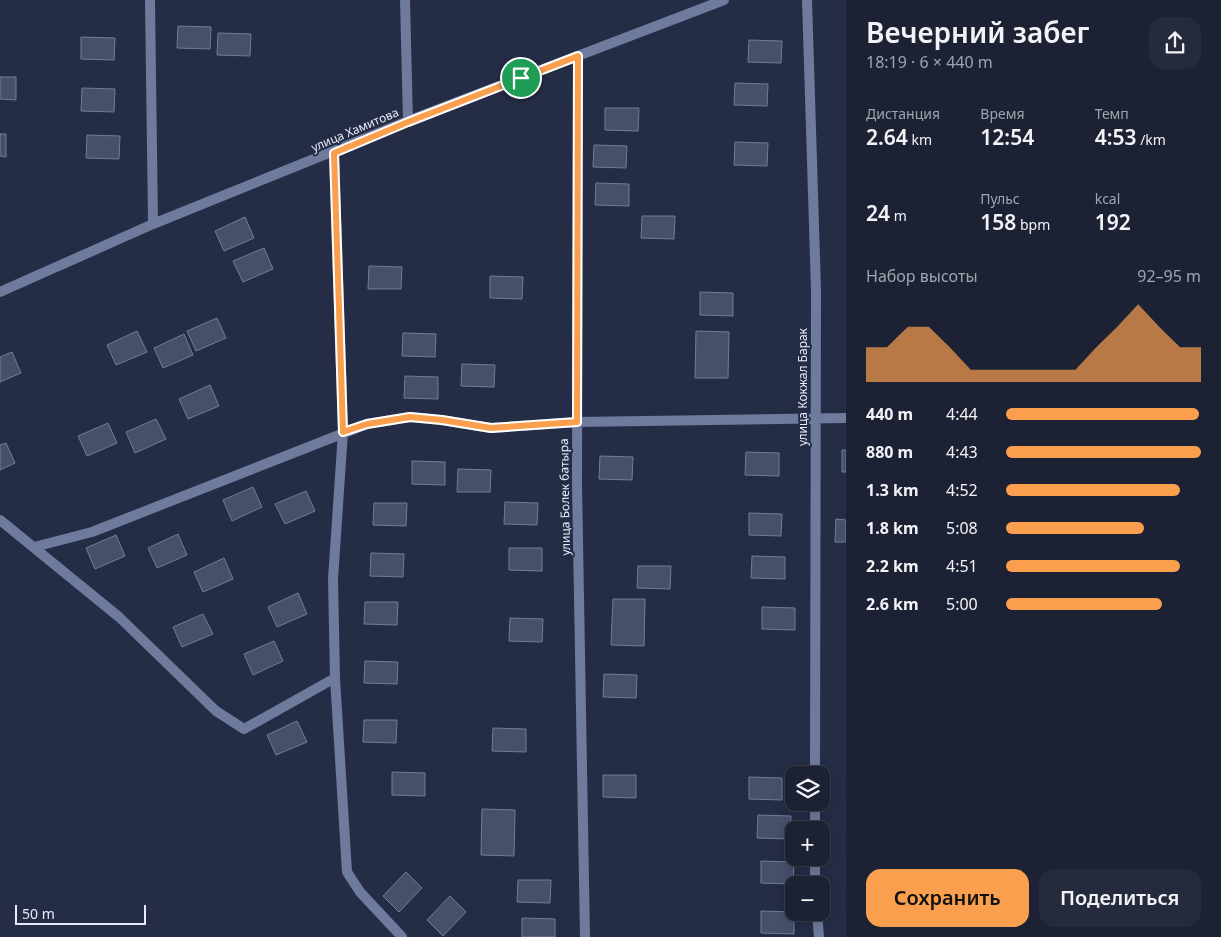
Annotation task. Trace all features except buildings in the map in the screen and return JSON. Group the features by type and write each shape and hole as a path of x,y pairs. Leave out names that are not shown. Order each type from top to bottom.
{"street":[{"path":"150,0 153,224"},
{"path":"405,0 408,122"},
{"name":"улица Хамитова","path":"0,292 153,224 408,122 724,0"},
{"name":"улица Кокжал Барак","path":"807,0 816,290 815,766"},
{"name":"улица Болек батыра","path":"578,56 577,422 585,937"},
{"path":"334,153 343,432 333,579 335,678 348,872 360,892 402,937"},
{"path":"34,547 92,532 343,432 367,424 410,417 491,428 577,422 846,418"},
{"path":"0,520 119,617 216,711 244,729 335,678"},
{"path":"818,921 819,937"}],"route":[{"path":"578,56 577,422 491,428 410,417 367,424 343,432 334,153 521,78 578,56"}]}
